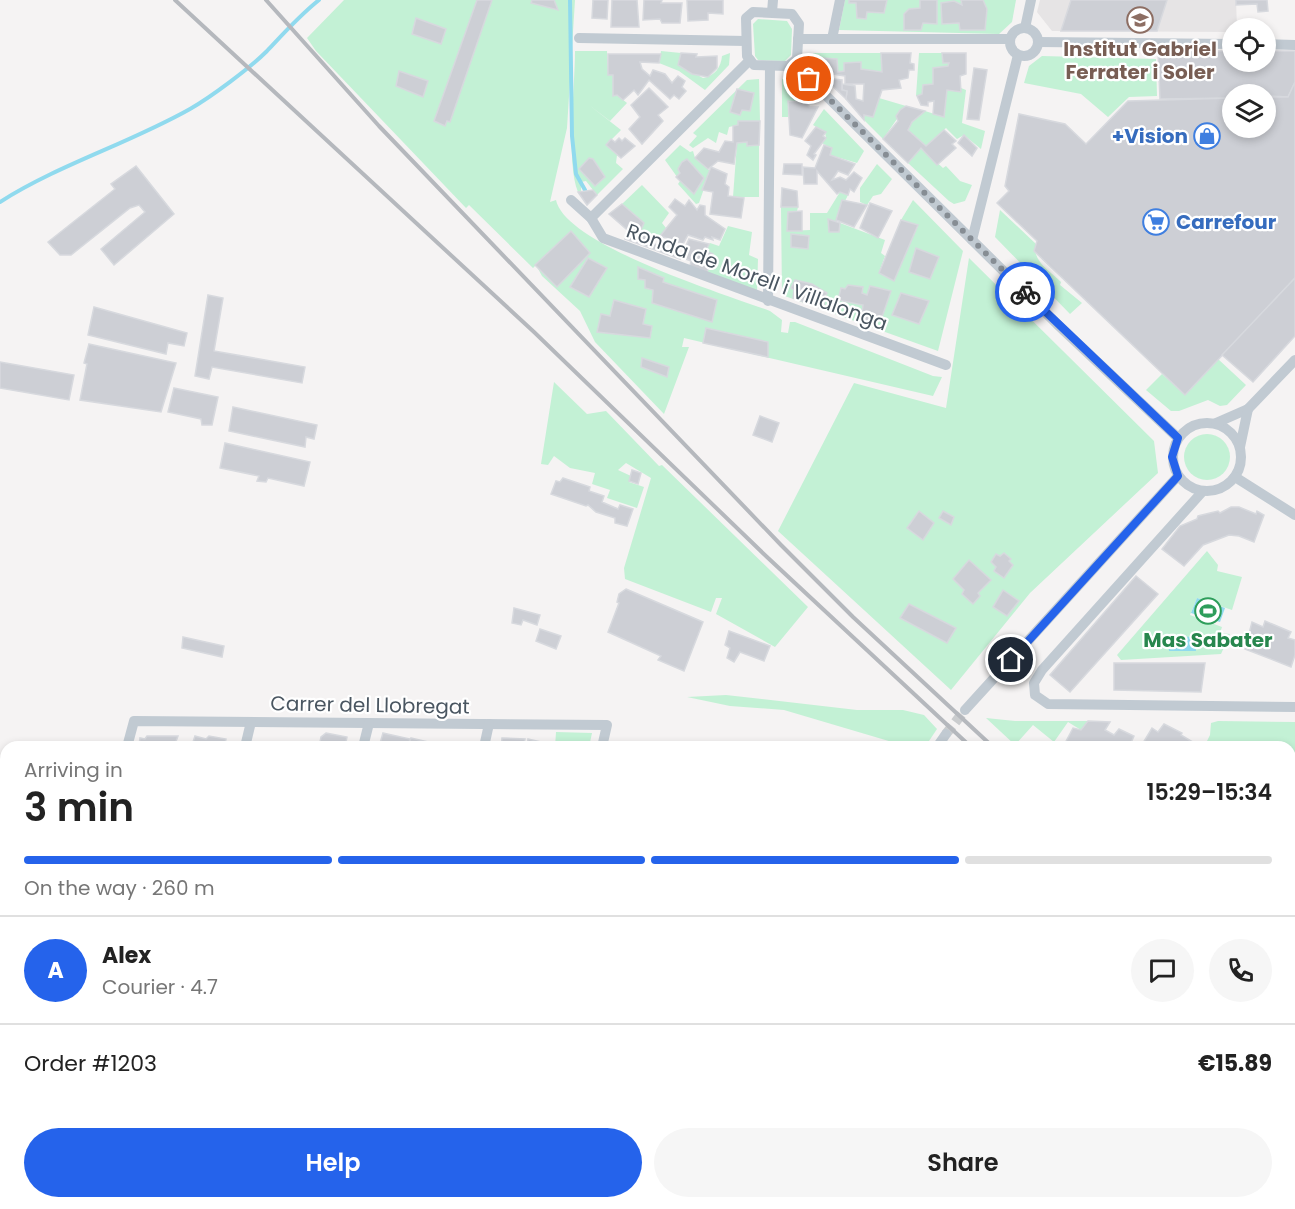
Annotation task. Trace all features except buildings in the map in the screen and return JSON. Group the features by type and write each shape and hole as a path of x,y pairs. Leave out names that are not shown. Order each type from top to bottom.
{"street":[{"path":"772,0 772,12"},
{"path":"832,39 840,0"},
{"path":"1025,28 1030,0"},
{"path":"753,12 792,14 798,24 798,39 797,59 788,66 754,65 750,60 746,41 746,18 753,12"},
{"path":"1025,28 1033,31 1039,42 1032,55 1018,56 1011,49 1010,39 1014,32 1025,28"},
{"path":"579,38 746,41"},
{"path":"798,39 1010,39"},
{"path":"1039,42 1222,44"},
{"path":"1276,44 1295,45"},
{"path":"972,240 1018,56"},
{"path":"591,218 750,60"},
{"path":"793,63 972,240 1178,438"},
{"path":"768,301 770,66"},
{"name":"Ronda de Morell i Villalonga","path":"571,200 591,218 603,238 946,365"},
{"path":"1248,409 1240,447 1241,459 1235,477 1226,485 1215,490 1203,491 1187,485 1178,476 1172,457 1178,438 1190,426 1202,422 1216,423 1248,409 1295,360"},
{"path":"1216,423 1234,436 1240,447"},
{"path":"965,710 1178,476"},
{"path":"1235,477 1295,515"},
{"path":"1203,491 1042,670 1034,683 1035,695 1048,704 1295,706"},
{"name":"Carrer del Llobregat","path":"129,741 134,721 607,725 603,741"},
{"path":"246,741 250,722"},
{"path":"364,741 369,723"},
{"path":"485,741 489,724"},
{"path":"941,741 946,734"}],"shaded area":[{"name":"Institut Gabriel Ferrater i Soler","path":"1040,0 1236,0 1237,18 1222,18 1222,32 1052,31 1037,12"}],"green space":[{"path":"344,0 532,0 532,3 557,10 554,0 575,0 567,128 550,202 556,200 566,217 587,234 616,251 686,281 770,311 782,320 781,332 788,333 790,322 795,322 933,376 942,377 933,396 684,338 682,347 689,347 664,414 595,342 580,311 542,276 536,265 533,268 469,205 466,208 316,51 307,38"},
{"path":"845,0 1016,0 1012,22 999,34 839,30"},
{"path":"758,19 787,21 792,29 791,55 785,61 758,60 755,56 753,24"},
{"path":"575,51 607,51 608,74 613,75 613,95 617,95 627,103 610,121 589,105 621,130 606,145 617,155 616,163 623,169 597,195 586,181 581,182 581,191 578,192 574,179 572,124"},
{"path":"661,51 681,53 678,65 703,78 714,73 719,67 722,56 730,53 729,65 705,90 679,71 659,63"},
{"path":"813,53 881,53 882,72 861,69 861,62 844,63 844,71 838,72 837,59 820,58 818,74 811,67"},
{"path":"919,53 942,53 943,63 949,63 948,66 934,68 933,84 923,85 922,94 916,96"},
{"path":"1042,56 1156,59 1157,96 1129,97 1108,117 1081,94 1024,83 1029,66"},
{"path":"792,77 808,93 799,101 788,102 788,117 782,117 782,79"},
{"path":"759,79 760,121 738,121 738,125 729,127 727,135 719,132 716,143 708,138 693,148 689,145 697,136 693,133 747,80"},
{"path":"961,88 966,90 962,123 985,131 981,149 964,135 957,139 946,128 926,146 908,130 912,122 925,111 944,117 946,91 961,91"},
{"path":"879,98 906,106 883,139 864,120 864,115 873,117"},
{"path":"824,109 864,151 857,163 830,155 831,148 822,143 826,138 825,132 813,125"},
{"path":"747,142 748,146 759,145 759,197 733,197 737,143"},
{"path":"680,145 690,152 693,151 695,158 710,171 699,203 696,204 678,184 680,181 665,160"},
{"path":"921,148 943,168 946,166 960,181 972,185 965,201 954,204 949,201 908,163"},
{"path":"877,164 892,179 881,194 873,196 867,205 860,202 860,188"},
{"path":"642,185 669,213 662,223 666,228 660,236 642,231 641,227 644,223 622,204"},
{"path":"840,192 848,195 845,201 842,201 836,222 829,219 829,232 839,232 840,223 885,240 881,253 885,256 879,272 894,280 918,226 901,220 913,200 963,251 938,351 782,295 781,207 798,207 797,211 788,212 787,231 810,230 810,213 827,213"},
{"path":"1000,210 1036,244 1036,255 1061,282 1060,285 1082,303 1070,314 995,237"},
{"path":"728,226 752,232 749,255 758,259 757,291 707,272 706,251 710,243 719,246"},
{"path":"969,258 1154,441 1158,473 1030,593 951,690 778,531 854,383 946,408"},
{"path":"1218,359 1246,385 1227,405 1220,406 1208,400 1179,411 1171,411 1146,390 1162,374 1185,395"},
{"path":"554,382 587,414 606,411 659,466 662,465 808,607 775,647 716,614 722,598 716,598 711,612 625,579 624,568 651,478 626,463 618,470 631,476 629,482 644,487 637,508 607,498 610,490 592,484 595,473 570,468 554,456 548,465 541,464"},
{"path":"1207,434 1223,441 1230,457 1223,473 1207,480 1191,473 1184,457 1191,441"},
{"path":"1207,551 1218,565 1217,571 1242,577 1232,610 1197,598 1190,615 1222,627 1220,633 1230,634 1221,654 1121,660 1117,655"},
{"path":"726,695 857,710 903,710 924,715 937,729 929,741 889,741 784,710 730,706 687,697"},
{"path":"986,718 1015,721 1088,721 1081,730 1068,722 1055,741 1033,725 1019,741 1011,741"},
{"path":"1218,721 1295,722 1295,741 1207,741 1211,723"},
{"path":"556,732 592,733 590,741 555,741"}],"water":[{"name":"Mas Sabater","path":"1197,598 1225,608 1220,622 1191,613"},
{"path":"1169,636 1195,637 1196,651 1169,651"}],"waterway":[{"path":"0,202 46,176 143,133 199,104 260,58 298,18 319,0"},
{"path":"570,0 572,136 576,174 585,190"}],"tunnel":[{"path":"946,734 965,710"}],"railway":[{"path":"175,0 534,332 767,557 965,741"},
{"path":"266,0 379,126 781,545 853,617 987,741"}],"way so far":[{"path":"809,79 1025,292"}],"place":[{"name":"Institut Gabriel Ferrater i Soler","path":"1140,20"},
{"name":"+Vision","path":"1207,136"},
{"name":"Carrefour","path":"1156,222"},
{"name":"Mas Sabater","path":"1208,611"}],"route":[{"path":"1011,660 1178,476 1172,457 1174,444 1178,438 1025,292"}]}
